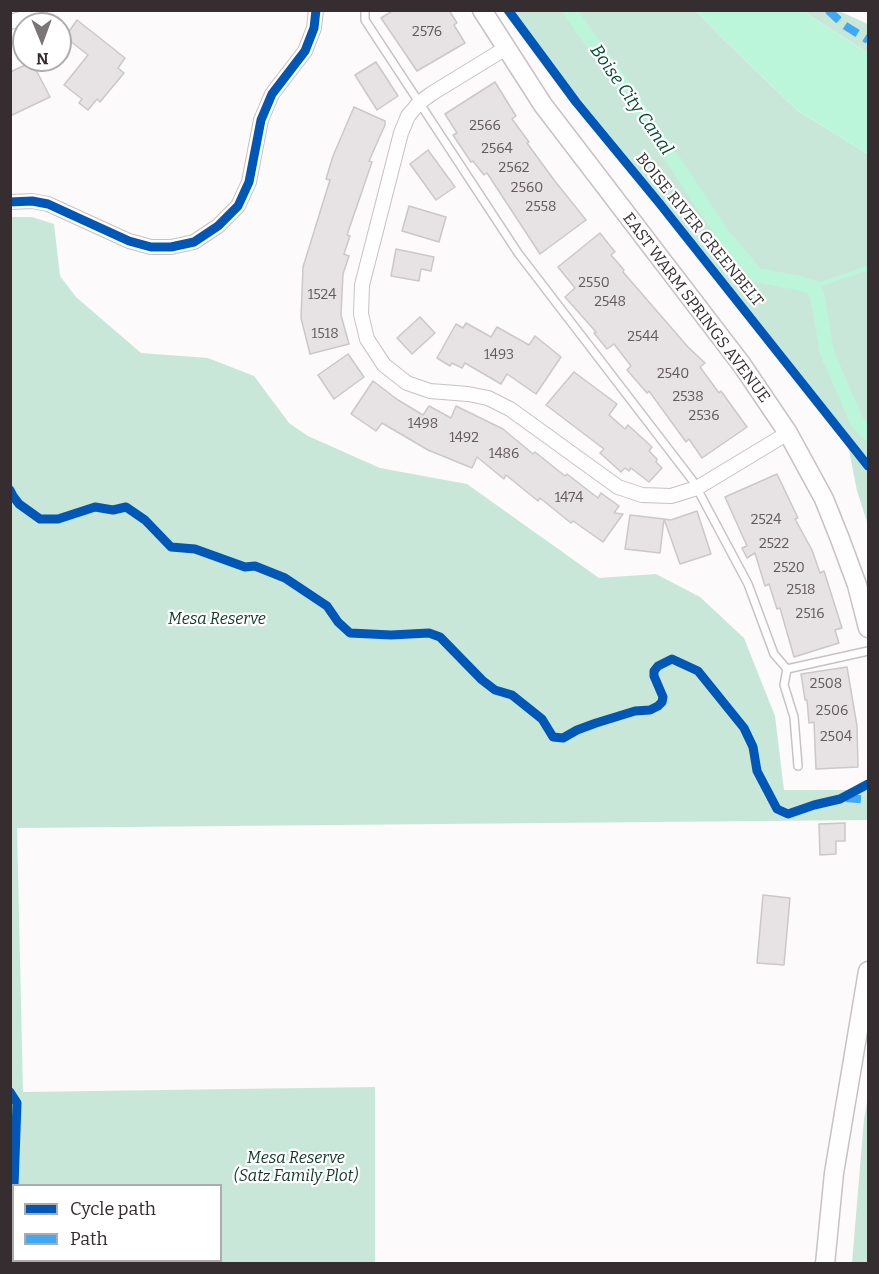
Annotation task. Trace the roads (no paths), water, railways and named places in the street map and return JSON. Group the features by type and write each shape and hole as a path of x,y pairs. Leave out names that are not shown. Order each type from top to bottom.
{"street":[{"path":"10,22 35,15 40,10"},
{"path":"10,202 32,201 48,204 129,241 151,247 171,247 194,242 218,226 238,206 249,182 261,120 272,94 305,51 314,27 316,10"},
{"name":"EAST WARM SPRINGS AVENUE","path":"482,10 555,122 742,365 788,434 824,499 857,585 868,628"},
{"path":"506,48 419,103 408,116 401,133 362,285 361,314 367,339 384,365 407,382 430,391 488,398 510,409 618,487 642,495 670,496 697,488 788,434"},
{"path":"825,1263 834,1173 868,971"}],"lane":[{"path":"365,10 365,20 518,254 697,488 748,584 774,654 787,669"},
{"path":"787,669 868,651"},
{"path":"787,669 784,685 794,717 798,766"}],"waterway":[{"name":"Boise City Canal","path":"569,10 630,95 723,235 757,275 812,287 817,295 827,353 857,422 868,434"},
{"path":"812,287 868,268"}],"park label":[{"name":"Mesa Reserve","path":"217,620"},
{"name":"Mesa Reserve (Satz Family Plot)","path":"296,1168"}]}
